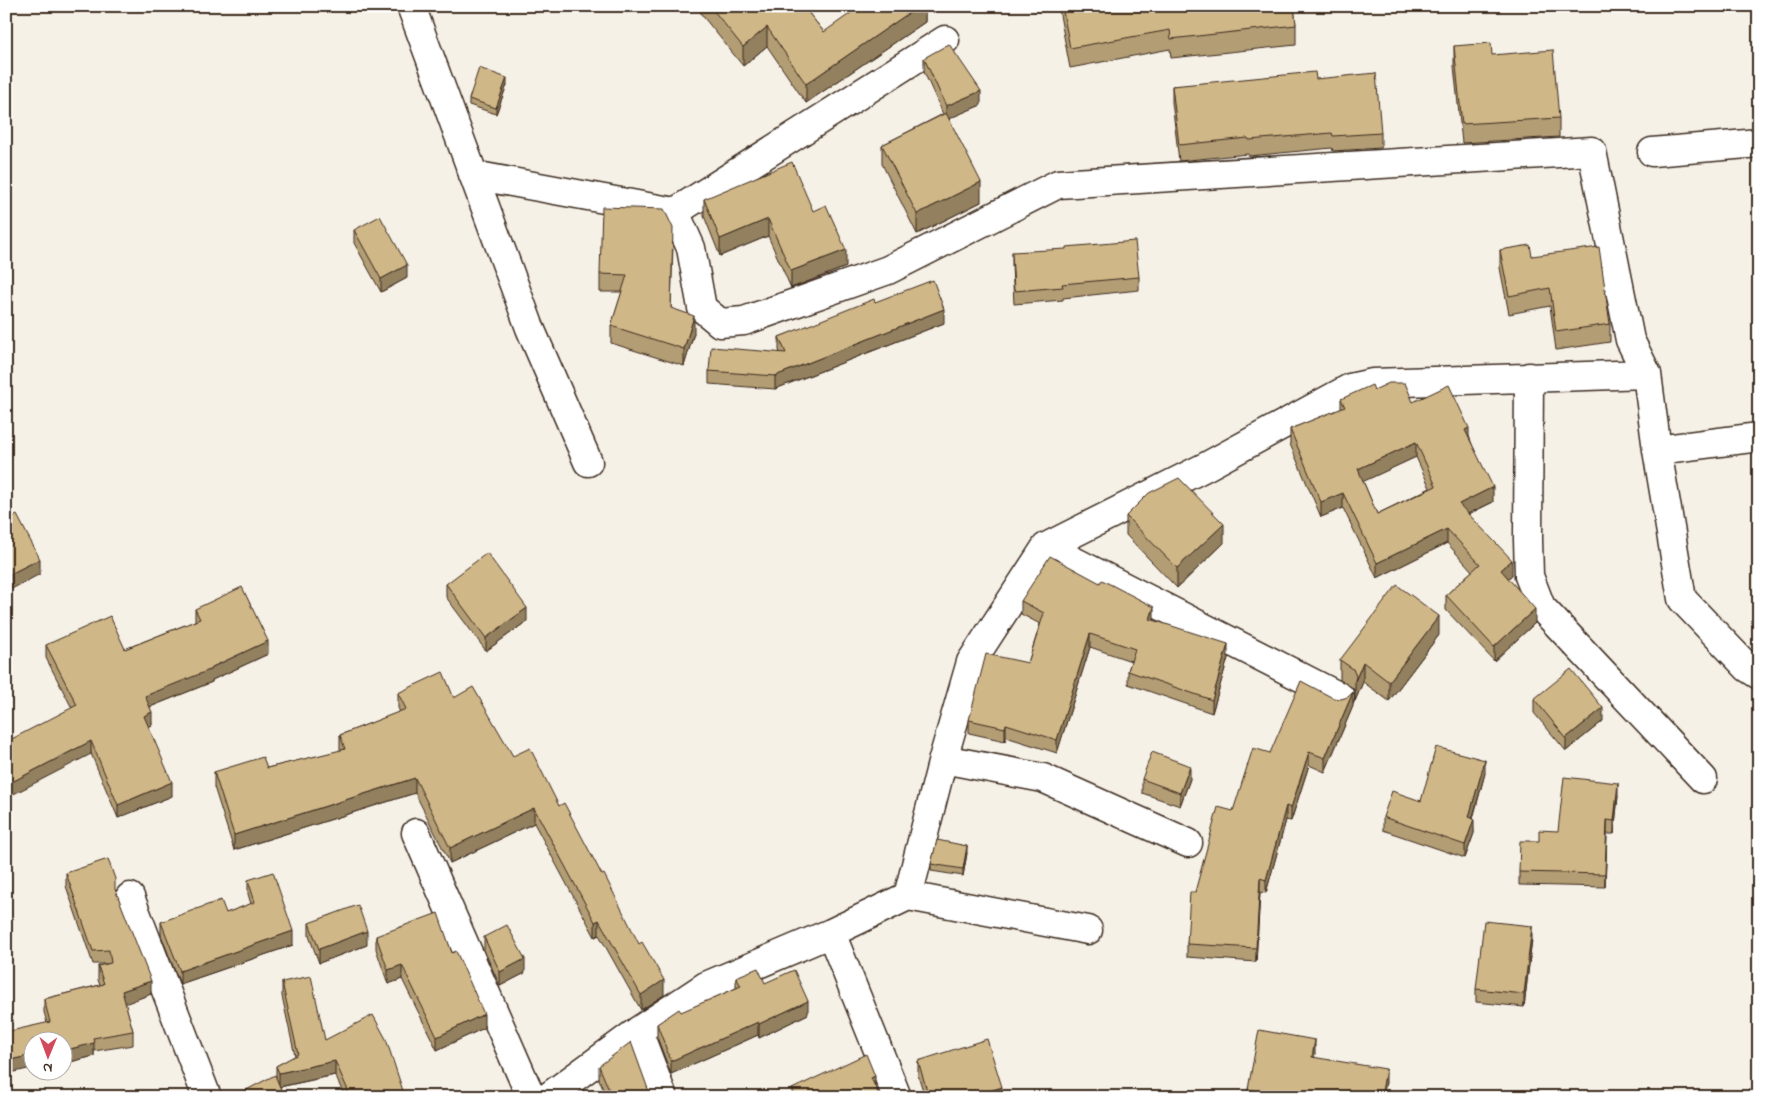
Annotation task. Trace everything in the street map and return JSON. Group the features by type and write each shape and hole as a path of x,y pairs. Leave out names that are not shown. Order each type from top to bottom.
{"street":[{"path":"411,6 530,328 588,462"},
{"path":"474,175 675,212 945,40"},
{"path":"1652,152 1759,143"},
{"path":"675,212 691,248 702,308 720,324 744,321 888,270 1058,184 1592,151 1630,340 1648,374 1656,450 1682,600 1748,668 1759,675"},
{"path":"908,896 943,759 971,662 1046,547 1207,466 1350,388 1373,384 1648,374"},
{"path":"1529,377 1529,576 1541,606 1703,779"},
{"path":"1656,450 1759,437"},
{"path":"1046,547 1340,697"},
{"path":"943,759 1043,778 1188,843"},
{"path":"416,833 531,1097"},
{"path":"548,1097 638,1031 706,986 831,933 908,896 1088,930"},
{"path":"130,897 207,1097"},
{"path":"831,933 897,1097"},
{"path":"638,1031 663,1097"}],"building":[{"path":"710,6 803,6 824,32 861,6 919,6 806,84 767,27 743,47"},
{"path":"1062,6 1294,6 1296,25 1171,39 1170,30 1070,48"},
{"path":"1491,43 1492,55 1553,50 1559,118 1462,124 1454,46"},
{"path":"949,44 981,91 946,106 924,58"},
{"path":"479,68 507,78 496,108 469,99"},
{"path":"1315,72 1316,79 1376,73 1381,133 1333,136 1332,133 1249,140 1248,138 1179,145 1172,86"},
{"path":"946,113 981,182 917,214 882,145"},
{"path":"792,162 813,211 826,205 846,250 791,271 768,219 720,239 704,199"},
{"path":"602,207 664,209 673,228 671,308 694,316 684,349 611,326 627,275 600,274"},
{"path":"380,216 407,265 381,279 354,230"},
{"path":"1135,241 1139,277 1062,284 1063,287 1014,291 1012,252 1066,249 1066,247"},
{"path":"1530,245 1532,256 1599,247 1610,324 1556,332 1550,288 1509,296 1500,250"},
{"path":"933,280 944,309 775,376 709,371 711,347 786,353 779,337 874,299 875,302"},
{"path":"1389,383 1405,383 1413,402 1449,385 1469,428 1465,430 1493,487 1459,504 1512,560 1501,570 1535,609 1494,647 1446,595 1480,564 1447,529 1377,563 1343,493 1321,502 1290,429 1345,407 1341,399 1372,385 1374,390","holes":["1416,442 1436,486 1377,514 1358,469"]},
{"path":"1179,478 1224,524 1177,568 1126,516 1149,493"},
{"path":"17,515 40,559 6,576 6,520"},
{"path":"487,553 527,608 486,638 446,584"},
{"path":"1050,556 1100,583 1102,580 1154,607 1150,619 1228,644 1212,700 1128,671 1135,649 1090,634 1057,740 1006,724 1005,728 969,720 986,654 1028,663 1044,613 1021,601"},
{"path":"1397,585 1439,616 1389,682 1363,662 1355,681 1356,676 1353,669 1340,660"},
{"path":"242,587 268,641 212,667 212,669 145,696 152,712 144,716 172,782 118,805 91,741 6,785 6,742 77,705 46,645 110,616 125,649 200,619 195,609"},
{"path":"1571,669 1603,708 1566,738 1534,699"},
{"path":"443,672 454,698 473,687 513,756 530,748 559,806 564,803 602,875 604,874 639,944 642,942 664,980 641,995 599,920 595,922 534,808 450,848 415,778 234,835 214,772 263,757 267,768 345,749 340,735 406,709 398,693"},
{"path":"1301,681 1333,698 1341,699 1348,697 1353,692 1325,758 1309,752 1291,808 1286,806 1266,880 1260,878 1256,948 1187,944 1190,892 1195,892 1218,807 1233,811 1253,748 1270,753"},
{"path":"1436,747 1485,760 1469,817 1474,819 1465,845 1383,817 1392,791 1421,801"},
{"path":"1152,752 1190,766 1180,793 1142,779"},
{"path":"1564,777 1618,783 1614,821 1607,820 1605,874 1519,872 1520,841 1539,841 1539,830 1558,831"},
{"path":"937,840 967,846 963,869 931,864"},
{"path":"108,859 115,879 115,889 151,981 122,991 133,1031 93,1038 94,1043 72,1048 72,1030 22,1030 22,1057 6,1061 6,1032 50,1022 44,999 104,984 98,966 111,963 109,950 93,951 66,873"},
{"path":"273,872 293,931 180,971 161,922 221,900 226,913 255,902 248,880"},
{"path":"358,905 367,931 319,949 309,923"},
{"path":"438,913 452,953 456,951 484,1014 437,1037 402,965 388,970 376,936"},
{"path":"1484,921 1532,926 1524,994 1476,989"},
{"path":"507,925 525,959 500,972 484,937"},
{"path":"758,968 765,983 794,970 808,1001 671,1061 657,1024 679,1009 681,1012 741,986 736,977"},
{"path":"311,976 325,1040 373,1015 386,1039 405,1097 350,1097 335,1061 279,1073 276,1066 298,1054 282,982"},
{"path":"1259,1030 1315,1040 1312,1057 1386,1069 1381,1097 1292,1097 1248,1089"},
{"path":"987,1039 1002,1087 970,1097 929,1097 918,1061"},
{"path":"631,1042 648,1089 655,1097 612,1097 599,1066"},
{"path":"866,1054 875,1076 871,1078 880,1097 796,1097 792,1089"},
{"path":"275,1075 284,1097 233,1097"}]}
